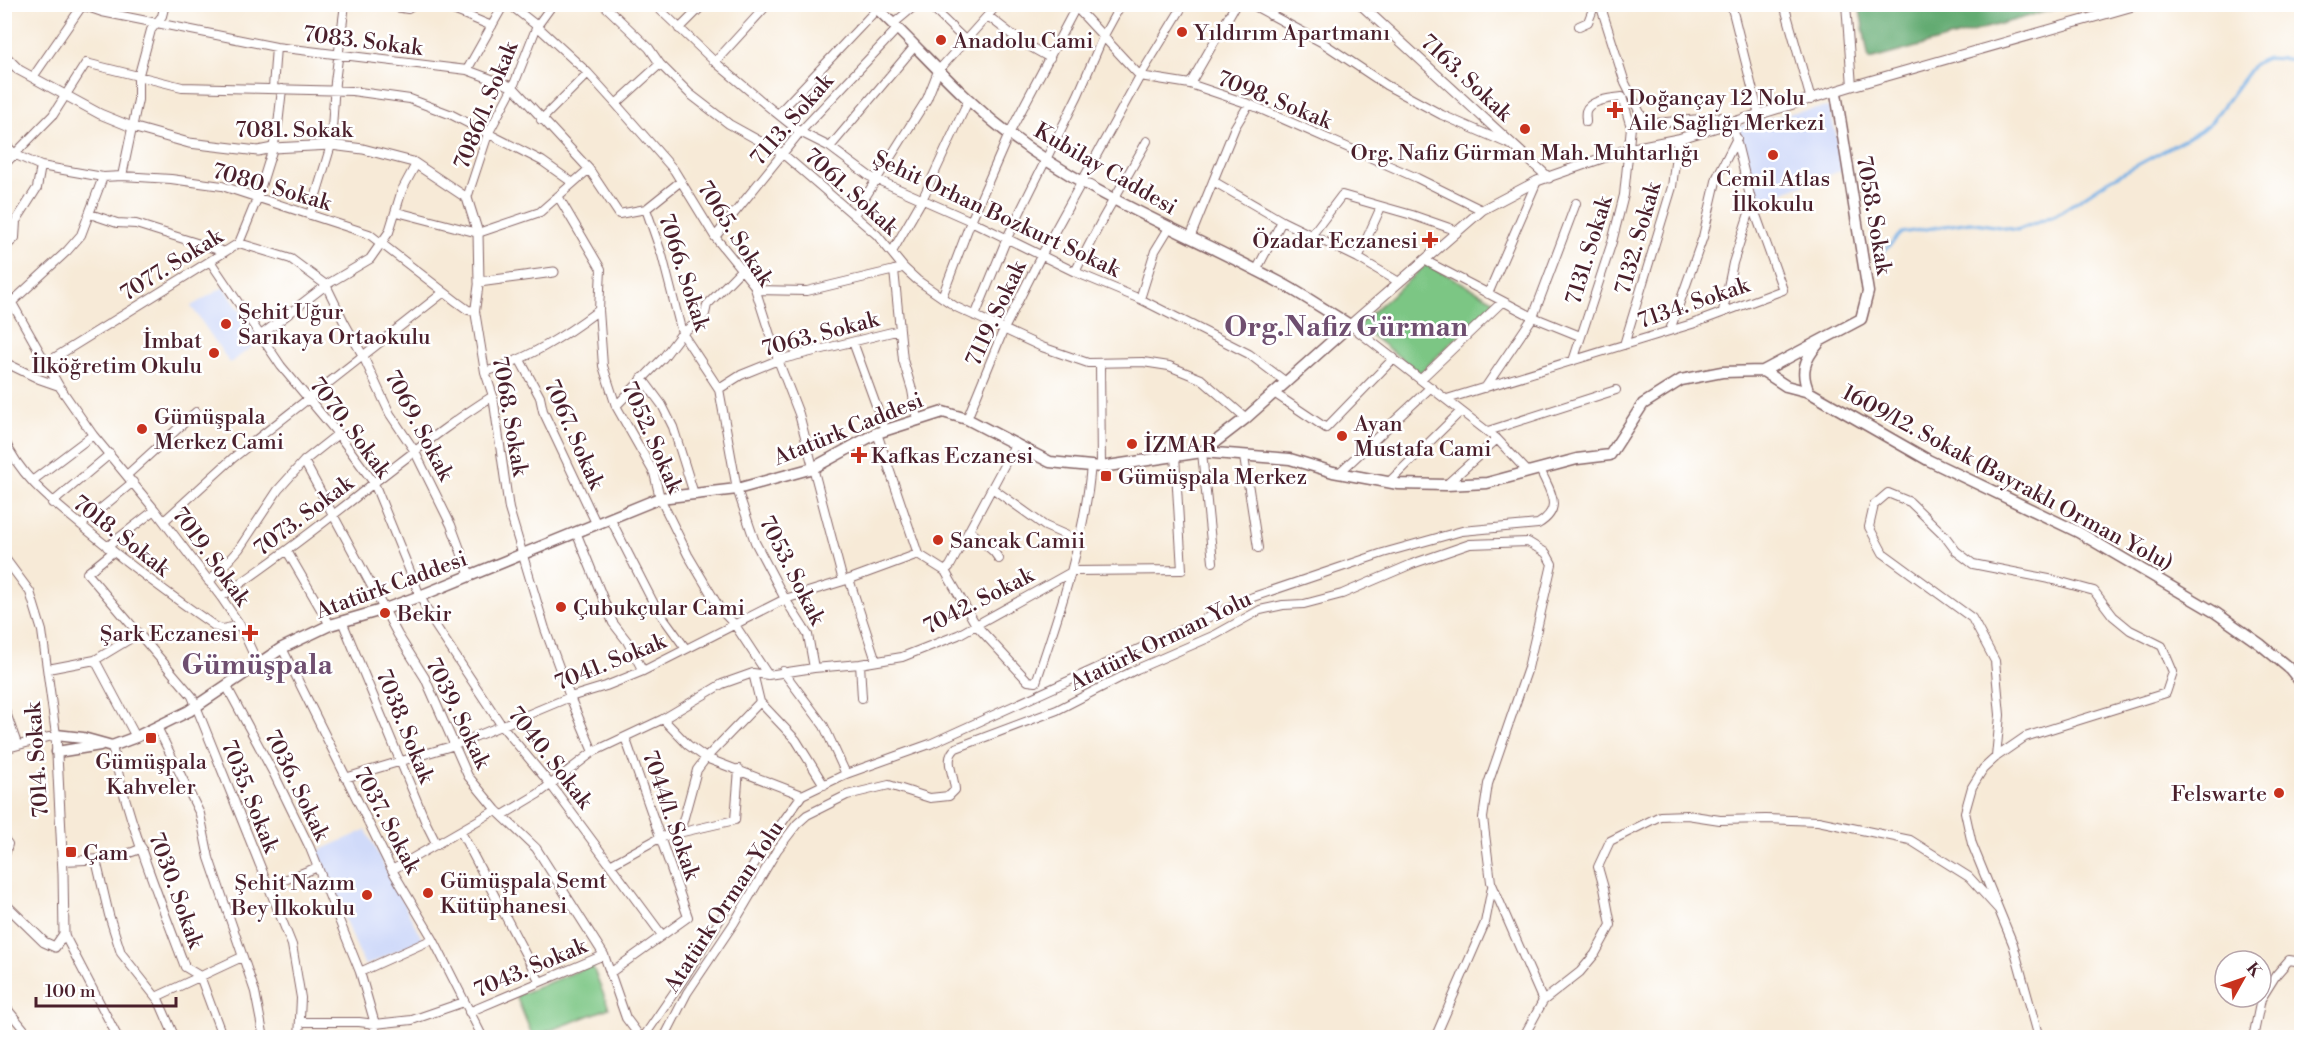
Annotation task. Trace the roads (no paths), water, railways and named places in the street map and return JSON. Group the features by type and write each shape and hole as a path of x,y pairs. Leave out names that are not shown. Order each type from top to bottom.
{"main road":[{"name":"Kubilay Caddesi","path":"874,7 896,26 938,71 1010,134 1081,180 1169,228 1281,283 1350,325"},
{"name":"7058. Sokak","path":"1763,372 1798,351 1861,319 1868,292 1836,93"},
{"path":"1202,453 1246,418 1350,325"},
{"path":"1809,392 1804,382 1805,363 1808,356 1824,338"},
{"path":"1786,386 1781,371 1798,351"},
{"path":"1202,453 1290,459 1339,473 1389,482 1446,485 1487,483 1576,459 1610,455 1643,404 1681,380 1722,372 1763,372"},
{"name":"1609/12. Sokak (Bayraklı Orman Yolu)","path":"1763,372 1786,386 1809,392 1928,460 2078,532 2216,612 2290,669 2301,684"},
{"name":"Atatürk Caddesi","path":"57,752 107,745 136,737 195,707 282,648 330,625 420,596 660,498 737,489 813,468 881,432 943,412 967,419 1050,462 1096,467 1202,453"},
{"path":"56,735 83,738 107,745"}],"street":[{"path":"122,176 138,100 138,78 150,30 162,16 165,4"},
{"path":"310,215 331,145 338,56 345,4"},
{"path":"377,4 408,9 416,4"},
{"path":"429,4 447,6 457,13 492,26"},
{"path":"467,70 504,4"},
{"name":"7065. Sokak","path":"509,4 537,26 588,73 616,104 681,182 715,237 754,285 778,360 799,414 846,580 876,661"},
{"name":"7086/1. Sokak","path":"467,198 488,134 513,87 537,26 553,4"},
{"name":"7061. Sokak","path":"603,4 649,48 660,64 690,94 729,124 783,154 877,235 904,268 942,297 1004,331 1088,363 1143,362 1177,369 1201,379 1246,418"},
{"name":"Şehit Orhan Bozkurt Sokak","path":"654,4 715,62 800,132 830,147 877,179 971,220 1075,272 1140,299 1249,354 1286,382"},
{"path":"679,29 704,4"},
{"path":"715,62 768,4"},
{"name":"7113. Sokak","path":"715,237 800,132 917,4"},
{"path":"928,4 965,40"},
{"path":"854,215 927,99 938,71 998,4"},
{"path":"975,316 1006,238 1078,95 1102,38 1121,4"},
{"name":"7119. Sokak","path":"967,419 1004,331 1041,256 1140,76 1184,4"},
{"path":"1190,84 1236,4"},
{"path":"1251,4 1323,44 1386,85 1442,115 1512,145"},
{"path":"1270,15 1276,4"},
{"name":"7163. Sokak","path":"1359,4 1549,178"},
{"path":"1579,26 1588,22 1598,4"},
{"path":"1598,4 1625,83 1644,121 1655,123 1723,117 1732,123"},
{"path":"1689,4 1699,6 1703,4"},
{"path":"1731,4 1759,115"},
{"path":"1784,4 1811,100"},
{"path":"1846,4 1851,86"},
{"path":"1528,472 1488,431 1350,325 1482,210 1537,182 1628,149 1678,139 1836,93 1851,86 2140,4"},
{"path":"33,77 80,5"},
{"name":"7083. Sokak","path":"80,5 155,23 276,47 467,70 513,87 541,120 589,169 619,214 646,209"},
{"path":"942,297 971,220 1010,134 1075,5 1102,38 1140,76"},
{"path":"778,114 874,7"},
{"path":"988,16 1020,41 1050,58"},
{"path":"830,147 915,46"},
{"path":"273,88 276,47"},
{"name":"7081. Sokak","path":"4,55 19,70 100,114 132,127 203,146 258,151 331,145 396,156 416,164 467,198"},
{"path":"4,165 53,115 86,63 138,78 189,88 335,90 410,99 452,115 542,161 573,183"},
{"path":"616,104 660,64"},
{"path":"541,120 588,73"},
{"name":"7098. Sokak","path":"1140,76 1190,84 1249,104 1417,178 1482,210"},
{"name":"7077. Sokak","path":"46,363 239,243 257,199 273,148 282,89"},
{"name":"7131. Sokak","path":"1573,361 1612,242 1624,195 1631,127 1622,97 1589,106 1586,111 1587,122"},
{"path":"892,252 922,200 969,99"},
{"path":"1190,237 1235,127 1249,104"},
{"name":"7134. Sokak","path":"1447,399 1692,324 1783,290 1752,204 1732,123"},
{"path":"1670,330 1702,237 1717,177 1737,138"},
{"name":"7132. Sokak","path":"1624,345 1672,187 1678,139"},
{"path":"1075,272 1147,141"},
{"name":"7080. Sokak","path":"4,143 16,155 41,166 103,177 122,176 222,186 369,234 462,306 475,311"},
{"path":"261,335 326,285 370,259 389,232 402,190 416,164"},
{"path":"4,248 15,238 16,221 37,188 41,166"},
{"path":"397,212 478,232 540,212 589,169"},
{"path":"12,302 81,235 103,177"},
{"path":"1213,181 1282,222 1358,258 1399,282"},
{"name":"7066. Sokak","path":"681,182 646,209 662,255 682,333 719,389 737,489"},
{"path":"1488,294 1537,182"},
{"path":"1311,236 1342,195 1458,231"},
{"name":"7052. Sokak","path":"558,196 601,269 599,310 603,366 616,406 654,473 660,498 688,555 720,609 735,625 768,675"},
{"path":"467,198 478,232 479,282 554,272"},
{"path":"1485,388 1533,317 1576,203"},
{"path":"1723,311 1733,263 1752,204"},
{"path":"1358,258 1381,207"},
{"path":"90,214 117,223 136,224 225,252"},
{"path":"1256,271 1282,222"},
{"path":"1140,299 1155,251 1169,228"},
{"name":"7069. Sokak","path":"239,243 291,259 326,285 390,414 414,450 451,525 470,576"},
{"path":"1424,260 1502,302 1580,336"},
{"name":"7070. Sokak","path":"210,261 281,366 338,434 374,483 420,596"},
{"path":"756,290 807,291 904,268"},
{"path":"616,406 663,358 682,333 699,321 705,314 707,305 741,270"},
{"path":"894,270 903,360 912,390 917,420"},
{"name":"7068. Sokak","path":"479,282 475,311 485,372 493,396 509,510 545,629 593,752"},
{"name":"7019. Sokak","path":"4,289 59,386 93,435 164,521 221,597 240,625 258,664"},
{"path":"164,521 232,458 444,292"},
{"path":"1421,379 1502,302"},
{"name":"7067. Sokak","path":"485,372 520,360 565,336 599,310"},
{"name":"7063. Sokak","path":"719,389 741,375 778,360 900,330"},
{"path":"853,342 918,554 945,571 976,625 1028,681 1036,682"},
{"path":"1274,393 1326,428 1394,358"},
{"name":"7067. Sokak","path":"520,360 540,397 543,411 596,523"},
{"path":"4,362 59,386"},
{"path":"1041,692 1036,682 1072,572 1096,467 1100,363"},
{"path":"642,378 662,405 673,427 694,494"},
{"path":"1339,473 1431,387"},
{"path":"1488,431 1616,390"},
{"name":"7073. Sokak","path":"221,597 287,551 414,450 463,414 493,396"},
{"path":"1389,482 1461,411"},
{"path":"81,525 196,412"},
{"path":"209,582 239,549 278,490 304,461 338,434"},
{"path":"32,481 93,435"},
{"name":"7018. Sokak","path":"4,439 12,456 52,503 148,579 216,627 223,629 240,625"},
{"path":"1446,485 1497,439"},
{"path":"945,571 950,566 1016,443"},
{"path":"1202,453 1213,562"},
{"path":"52,503 110,454"},
{"name":"7042. Sokak","path":"392,870 551,785 593,752 663,719 722,684 753,673 768,675 783,671 860,664 902,657 976,625 1072,572 1182,570 1175,455"},
{"path":"1244,457 1258,548"},
{"name":"7039. Sokak","path":"304,461 424,678 468,776 500,813 536,848 604,955 626,1018 642,1038"},
{"path":"642,1038 684,978 760,855 802,795 846,774 930,744 1264,593 1383,553 1462,531 1538,524 1547,518 1554,502 1540,469"},
{"path":"992,488 1045,526 1079,541"},
{"name":"7053. Sokak","path":"737,489 755,542 785,599 808,635 814,668"},
{"path":"1996,757 2000,716 1995,661 1972,618 1883,553 1869,526 1874,505 1888,493 1910,502 1956,550 1973,564 2054,580 2094,591 2113,616 2130,630 2162,646 2173,672 2166,693 2025,737 1983,769 1972,787 1965,812 1972,844 2013,944 2039,1038"},
{"path":"110,549 155,510"},
{"path":"610,518 655,606 686,649"},
{"path":"969,530 999,559"},
{"path":"576,532 613,623 627,641 643,671"},
{"name":"Atatürk Orman Yolu","path":"664,1038 687,993 734,923 777,850 807,815 847,795 889,784 930,798 949,796 955,790 954,776 948,760 949,754 956,748 1057,710 1137,669 1215,636 1260,610 1283,605 1304,604 1342,594 1412,564 1470,544 1528,542 1546,553 1552,564 1528,668 1488,784 1483,818 1492,885 1543,1000"},
{"name":"7035. Sokak","path":"110,549 87,573 192,696 292,945 301,998 298,1038"},
{"path":"287,551 330,625"},
{"name":"7041. Sokak","path":"345,778 455,745 570,697 606,686 643,671 785,599 918,554"},
{"name":"7014. Sokak","path":"4,557 30,592 42,631 56,735 64,934"},
{"name":"7040. Sokak","path":"420,596 435,625 502,726 612,864 662,935"},
{"name":"7038. Sokak","path":"342,621 437,845"},
{"path":"48,669 95,660 138,634"},
{"name":"7037. Sokak","path":"282,648 392,870 433,939 483,1038"},
{"path":"95,660 136,737"},
{"path":"860,664 862,698"},
{"path":"783,671 824,726 846,774"},
{"path":"753,673 760,702 796,740 824,785"},
{"name":"7036. Sokak","path":"227,687 274,774 318,867 360,972 375,1024 375,1038"},
{"path":"681,832 697,770 760,702"},
{"path":"4,707 17,744"},
{"path":"663,719 688,745 706,758 802,795"},
{"path":"157,727 200,814 209,858 255,992 264,1038"},
{"path":"4,749 56,735"},
{"name":"7044/1. Sokak","path":"610,973 688,917 625,737"},
{"name":"7030. Sokak","path":"107,745 146,863 185,967 200,976 223,1038"},
{"path":"612,864 661,837 735,820 739,769"},
{"path":"1523,1038 1543,1000 1580,972 1595,954 1611,925 1598,867 1610,841 1660,816 1687,815 1720,820 1818,821 1910,840 1969,877 1999,910"},
{"path":"461,832 540,982"},
{"path":"4,839 8,844 4,859"},
{"path":"62,861 96,860 133,853 142,848"},
{"path":"96,860 109,915 122,953 156,997 175,1038"},
{"path":"269,886 318,867"},
{"path":"1435,1038 1485,923 1492,885"},
{"path":"4,903 44,942 55,946 64,934 118,1038"},
{"path":"360,972 433,939"},
{"name":"7043. Sokak","path":"469,1012 604,955"},
{"path":"156,997 242,957"},
{"path":"2253,1038 2261,999 2276,975 2289,960 2301,962"},
{"name":"7043. Sokak","path":"300,1022 375,1024 412,1020 464,1002"},
{"path":"4,1005 31,1038"}],"waterway":[{"path":"1875,261 1901,233 1970,222 2017,230 2056,215 2106,182 2200,131 2212,121 2254,64 2267,58 2302,60"}],"place":[{"name":"Yıldırım Apartmanı","path":"1182,32"},
{"name":"Anadolu Cami","path":"941,40"},
{"name":"Doğançay 12 Nolu Aile Sağlığı Merkezi","path":"1615,110"},
{"name":"Org. Nafiz Gürman Mah. Muhtarlığı","path":"1525,129"},
{"name":"Cemil Atlas İlkokulu","path":"1773,155"},
{"name":"Özadar Eczanesi","path":"1430,240"},
{"name":"Şehit Uğur Sarıkaya Ortaokulu","path":"226,324"},
{"name":"İmbat İlköğretim Okulu","path":"214,353"},
{"name":"Gümüşpala Merkez Cami","path":"142,429"},
{"name":"Ayan Mustafa Cami","path":"1342,436"},
{"name":"İZMAR","path":"1132,444"},
{"name":"Kafkas Eczanesi","path":"859,455"},
{"name":"Gümüşpala Merkez","path":"1106,476"},
{"name":"Sancak Camii","path":"938,540"},
{"name":"Çubukçular Cami","path":"561,607"},
{"name":"Bekir","path":"385,613"},
{"name":"Şark Eczanesi","path":"250,633"},
{"name":"Gümüşpala Kahveler","path":"151,738"},
{"name":"Felswarte","path":"2279,793"},
{"name":"Çam","path":"71,852"},
{"name":"Gümüşpala Semt Kütüphanesi","path":"428,893"},
{"name":"Şehit Nazım Bey İlkokulu","path":"367,895"}],"district":[{"name":"Org.Nafiz Gürman","path":"1346,326"},
{"name":"Gümüşpala","path":"257,664"}]}
